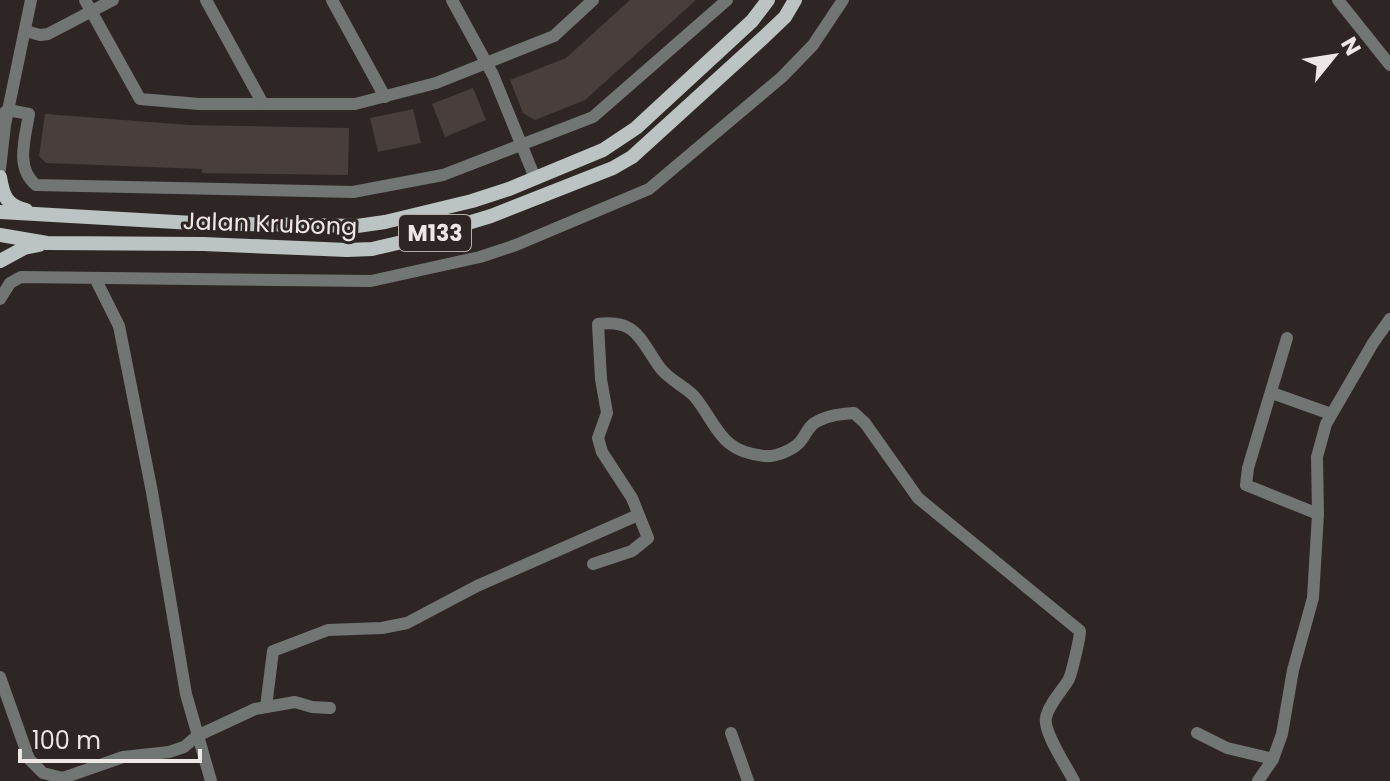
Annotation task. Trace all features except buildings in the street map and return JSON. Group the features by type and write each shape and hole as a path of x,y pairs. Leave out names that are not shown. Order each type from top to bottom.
{"main road":[{"name":"Jalan Krubong","path":"0,212 193,223 357,226 472,201 603,150 636,128 752,21 768,0"},
{"name":"Jalan Krubong","path":"0,235 47,243 359,249 415,239 483,219 581,182 632,157 785,17 795,0"},
{"path":"0,177 7,200 14,207 38,215"},
{"path":"0,261 24,248 47,243"}],"street":[{"path":"0,169 3,122 31,0"},
{"path":"26,31 48,34 88,6 113,0"},
{"path":"206,0 263,104"},
{"path":"332,0 385,97"},
{"path":"452,0 487,65 535,178"},
{"path":"88,6 140,99 199,104 355,104 436,83 554,36 578,5 593,0"},
{"path":"3,122 29,114 22,162 27,177 36,185 353,192 443,175 593,117 727,0"},
{"path":"0,299 10,283 21,277 371,281 480,257 516,245 649,189 782,77 813,45 843,0"},
{"path":"1338,0 1390,65"},
{"path":"95,278 119,326 155,506 186,694 211,781"},
{"path":"1258,781 1273,759 1282,734 1293,670 1313,598 1318,514 1317,457 1331,414 1390,319"},
{"path":"593,564 632,551 648,538 632,498 602,452 598,438 607,413 601,379 598,324 615,322 632,328 663,372 695,398 717,434 730,446 766,456 778,455 798,444 807,429 817,421 854,413 865,423 918,498 1080,631 1073,669 1045,716 1047,729 1074,781"},
{"path":"1287,338 1248,468 1246,485 1318,514"},
{"path":"1272,393 1331,414"},
{"path":"266,707 273,651 328,630 382,628 407,623 477,586 638,515"},
{"path":"0,677 29,759 50,778 63,778 123,757 169,752 184,747 197,736 227,720 266,707 295,702 330,708"},
{"path":"731,733 748,781"},
{"path":"1197,733 1227,748 1273,759"}]}
